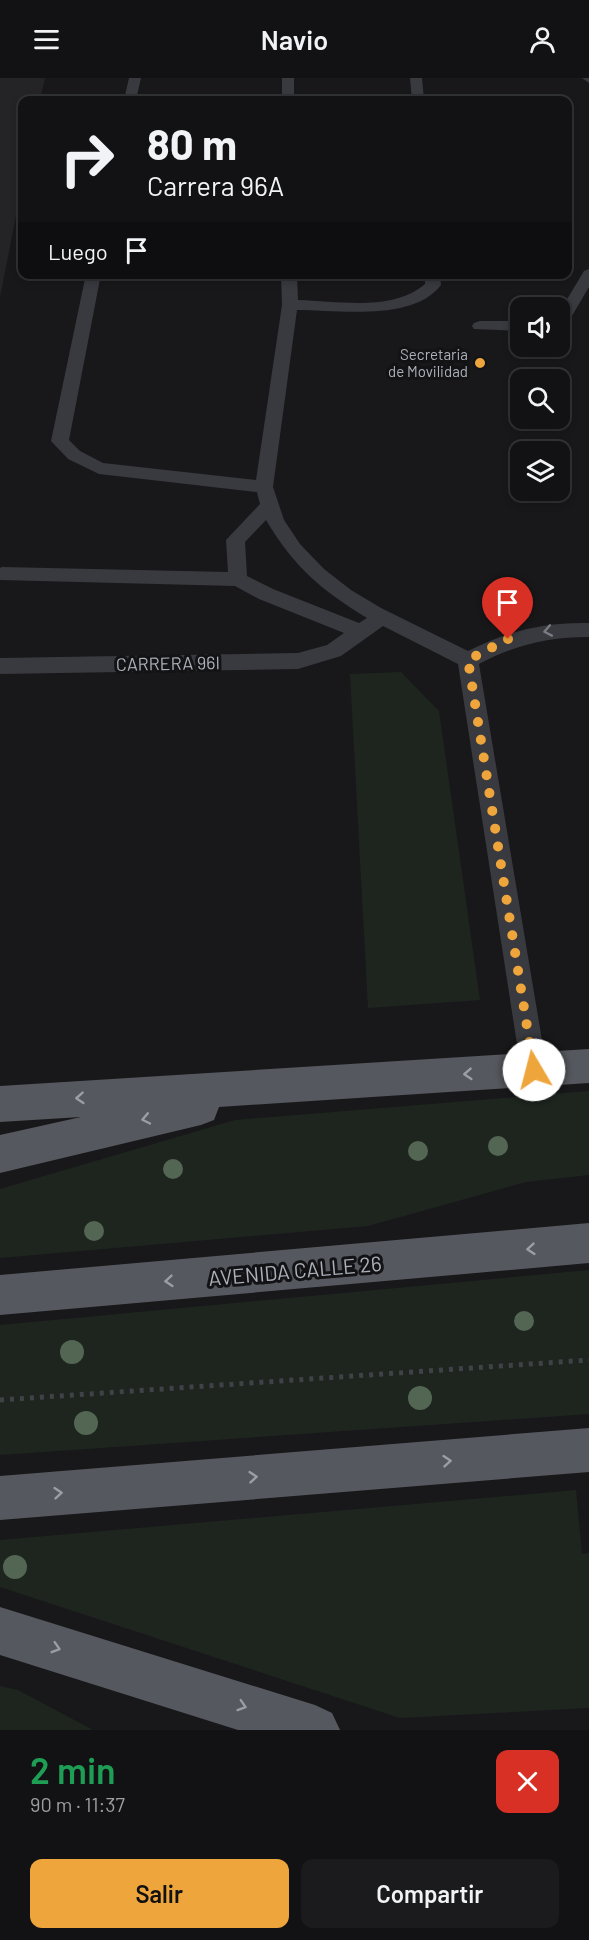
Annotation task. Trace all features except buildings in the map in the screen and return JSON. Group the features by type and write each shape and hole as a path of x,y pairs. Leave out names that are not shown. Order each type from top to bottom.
{"main road":[{"path":"0,1104 589,1066"},
{"path":"0,1154 68,1136 306,1084"},
{"name":"AVENIDA CALLE 26","path":"0,1295 589,1243"},
{"path":"0,1498 589,1450"},
{"path":"0,1631 315,1730"}],"lane":[{"path":"131,96 135,78"},
{"path":"288,78 288,96"},
{"path":"416,78 418,96"},
{"path":"570,306 589,274"},
{"path":"93,279 60,441 74,455 99,468 264,487"},
{"path":"289,279 290,305 264,487 268,507 283,534 306,565 336,589 468,660"},
{"path":"290,305 405,303 420,296 433,285 432,279"},
{"path":"480,326 510,326"},
{"path":"238,579 235,540 268,507"},
{"path":"2,574 238,579 266,594 361,632"},
{"name":"CARRERA 96I","path":"0,666 298,661 334,651 383,616"},
{"path":"468,660 508,639 559,629 589,630"},
{"path":"468,660 534,1070"}],"path":[{"path":"0,1400 589,1360"}],"shaded area":[{"path":"0,78 45,78 41,96 18,96 18,205 0,297"},
{"path":"401,672 439,711 480,1000 368,1008 350,674"},
{"path":"589,1091 589,1175 526,1182 368,1226 0,1258 0,1189 235,1120"},
{"path":"589,1270 589,1414 0,1455 0,1325"},
{"path":"576,1490 582,1554 589,1553 589,1708 400,1718 0,1587 0,1540"},
{"path":"0,1686 18,1690 93,1730 0,1730"}],"place":[{"name":"Secretaria de Movilidad","path":"480,363"}],"route":[{"path":"508,639 468,660 534,1070"}]}
